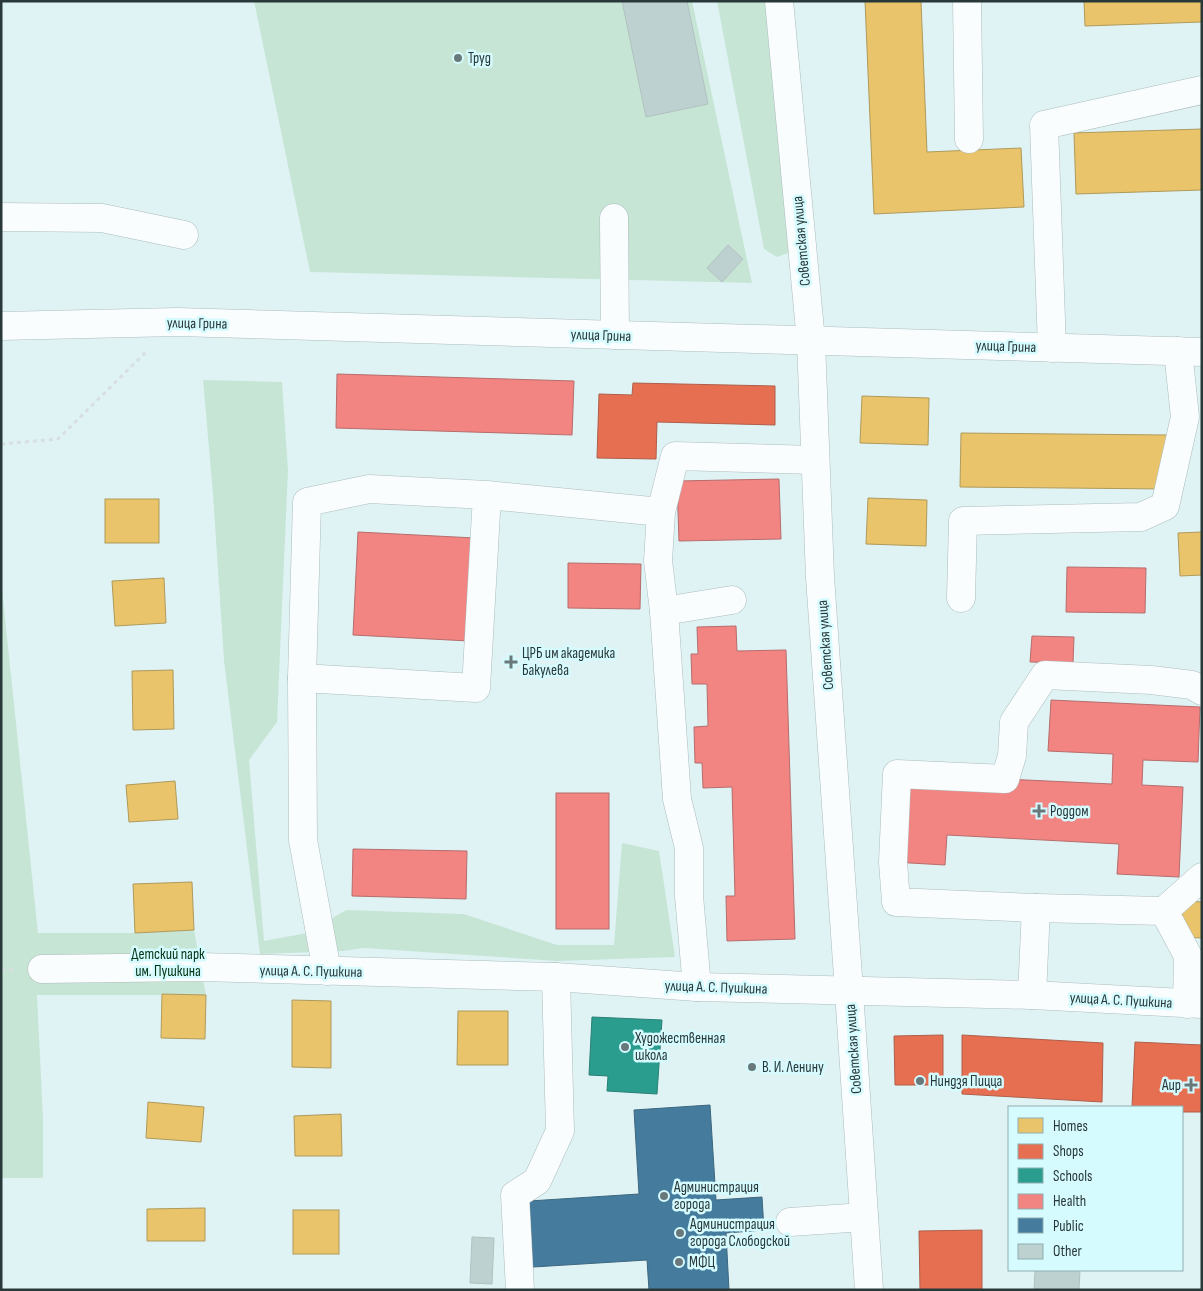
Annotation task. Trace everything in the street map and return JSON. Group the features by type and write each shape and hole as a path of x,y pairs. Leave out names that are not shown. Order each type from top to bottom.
{"main road":[{"name":"Советская улица","path":"779,1 811,341 820,587 869,1290"},
{"path":"967,1 969,139"},
{"path":"1052,348 1044,125 1202,90"},
{"path":"1,217 102,218 184,235"},
{"path":"614,218 615,335"},
{"name":"улица Грина","path":"1,326 176,322 1190,351"},
{"path":"961,598 964,521 1141,517 1165,506 1185,417 1190,351"},
{"path":"697,987 689,896 689,848 677,799 664,611 658,561 661,512 675,456 815,460"},
{"path":"327,971 303,840 302,678 307,502 369,489 486,495 661,512"},
{"path":"302,678 476,688 486,495"},
{"path":"664,611 732,600"},
{"path":"1202,692 1192,685 1151,680 1044,675 1014,722 1012,756 1006,779 897,774 893,862 896,902 1036,908 1164,910 1202,877"},
{"path":"1032,995 1036,908"},
{"path":"1164,910 1188,956 1194,1004"},
{"name":"улица А. С. Пушкина","path":"42,970 201,967 556,977 697,987 1032,995 1194,1004"},
{"path":"520,1290 515,1196 537,1181 560,1131 556,977"},
{"path":"790,1222 864,1217"}],"path":[{"path":"1,444 58,439 176,322"}],"green space":[{"path":"254,1 692,1 752,283 310,272"},
{"path":"717,1 768,1 793,251 777,257 764,249"},
{"path":"203,380 282,382 288,470 277,722 249,760 264,941 307,933 346,910 464,914 557,945 614,945 622,843 659,851 675,957 557,961 363,948 343,951 260,954 224,661"},
{"name":"Детский парк им. Пушкина","path":"1,580 38,933 135,933 194,930 206,995 37,995 43,1118 43,1178 1,1178"}],"building: Homes":[{"path":"865,1 921,1 927,152 1021,148 1024,207 874,214"},
{"path":"1084,1 1202,1 1202,22 1085,26"},
{"path":"1202,129 1202,190 1076,194 1074,133"},
{"path":"862,396 929,398 928,445 860,443"},
{"path":"961,433 1167,435 1166,489 960,487"},
{"path":"868,498 927,500 926,546 866,544"},
{"path":"105,499 159,499 159,543 105,543"},
{"path":"1202,532 1202,575 1180,576 1178,533"},
{"path":"164,578 166,623 115,626 112,581"},
{"path":"173,670 174,729 133,730 132,671"},
{"path":"175,781 178,819 129,822 126,785"},
{"path":"192,882 194,930 135,933 133,884"},
{"path":"1183,901 1202,902 1202,938 1181,937"},
{"path":"162,994 206,995 205,1039 161,1038"},
{"path":"292,1000 331,1001 331,1068 292,1067"},
{"path":"458,1011 508,1011 508,1065 457,1065"},
{"path":"148,1102 204,1107 201,1142 146,1138"},
{"path":"341,1114 342,1156 295,1156 294,1116"},
{"path":"205,1208 205,1241 147,1241 147,1209"},
{"path":"293,1210 339,1210 339,1254 293,1254"}],"building: Shops":[{"path":"633,383 775,386 775,425 657,422 656,459 597,458 599,394 632,395"},
{"path":"943,1035 943,1085 895,1085 894,1036"},
{"path":"962,1035 1103,1043 1102,1102 962,1094"},
{"path":"1135,1042 1202,1045 1202,1112 1183,1112 1183,1106 1132,1106"},
{"path":"982,1230 982,1290 920,1290 919,1231"}],"building: Schools":[{"name":"Художественная школа","path":"592,1017 662,1020 657,1094 607,1091 608,1076 589,1075"}],"building: Health":[{"path":"337,374 574,381 572,435 336,428"},
{"path":"779,479 781,539 679,541 677,481"},
{"path":"358,532 475,538 469,641 353,635"},
{"path":"568,563 641,564 640,609 568,608"},
{"path":"1067,567 1146,568 1145,613 1066,612"},
{"path":"736,626 737,651 786,650 795,939 727,941 726,896 735,896 732,787 703,788 702,763 695,763 694,727 708,726 707,684 692,684 691,654 698,654 697,627"},
{"path":"1032,636 1074,637 1073,663 1030,662"},
{"name":"Роддом","path":"1051,700 1200,707 1198,762 1143,760 1142,785 1183,787 1179,877 1117,874 1119,844 947,835 945,865 893,862 897,774 1112,784 1113,754 1048,751"},
{"path":"556,793 609,793 609,929 556,929"},
{"path":"353,849 467,851 466,899 352,896"}],"building: Public":[{"name":"Администрация города","path":"710,1105 716,1200 762,1197 764,1230 726,1233 729,1290 649,1290 647,1260 533,1267 529,1201 639,1194 634,1110"}],"building: Other":[{"path":"622,1 687,1 708,104 646,117"},
{"path":"728,245 743,259 722,282 707,268"},
{"path":"472,1237 494,1238 492,1284 470,1283"},
{"path":"1035,1271 1080,1271 1079,1290 1034,1290"}],"place":[{"name":"Труд","path":"458,58"},
{"name":"ЦРБ им академика Бакулева","path":"511,662"},
{"name":"Роддом","path":"1039,811"},
{"name":"Художественная школа","path":"625,1047"},
{"name":"В. И. Ленину","path":"752,1067"},
{"name":"Ниндзя Пицца","path":"920,1081"},
{"name":"Аир","path":"1191,1085"},
{"name":"Администрация города","path":"664,1196"},
{"name":"Администрация города Слободской","path":"680,1233"},
{"name":"МФЦ","path":"679,1262"}]}
